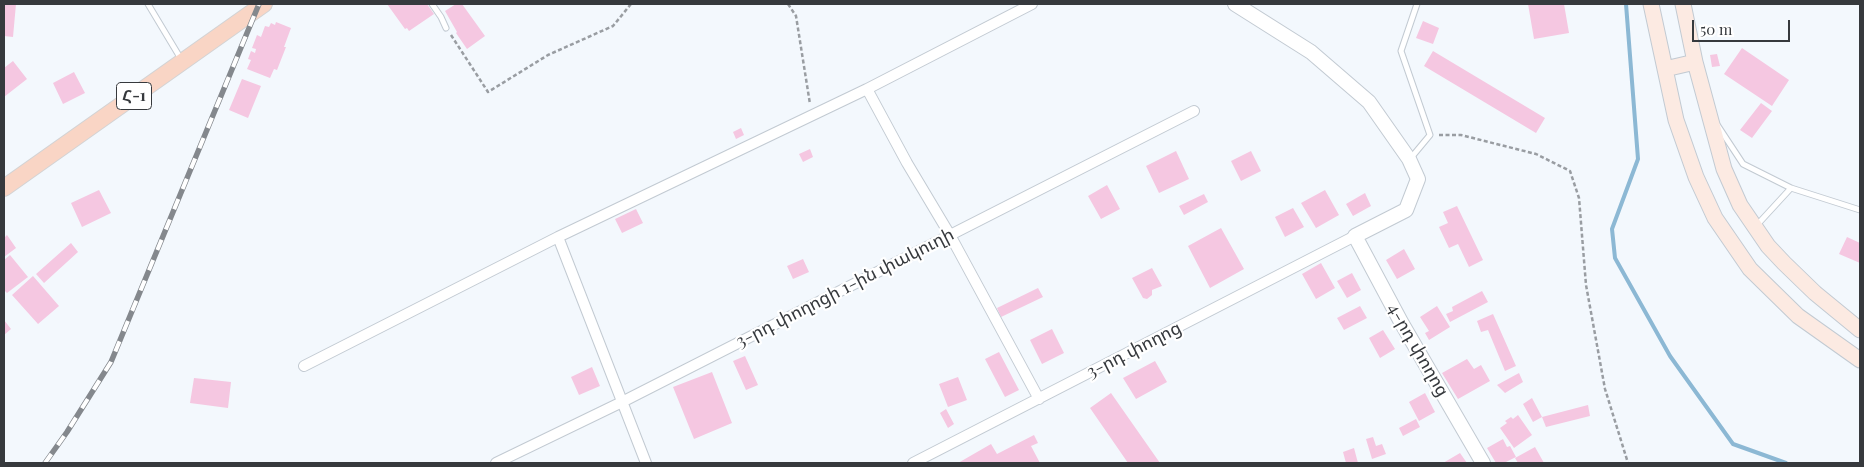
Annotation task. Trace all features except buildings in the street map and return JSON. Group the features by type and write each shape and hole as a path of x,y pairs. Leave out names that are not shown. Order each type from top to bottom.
{"main road":[{"name":"Հ-1","path":"8,183 264,4"},
{"path":"1651,4 1676,120 1696,177 1715,218 1750,269 1798,316 1860,360"},
{"path":"1683,4 1706,108 1724,169 1740,206 1768,246 1784,263 1860,330"},
{"path":"1665,69 1695,62"}],"street":[{"path":"304,366 558,237 868,89 1032,4"},
{"path":"1235,4 1311,52 1369,102 1410,159 1418,179 1406,210 1355,236"},
{"path":"868,89 906,163 950,235 1039,399"},
{"name":"3-րդ փողոցի 1-ին փակուղի","path":"496,463 622,402 1194,110"},
{"name":"3-րդ փողոց","path":"913,463 1355,236"},
{"name":"4-րդ փողոց","path":"1355,236 1483,463"},
{"path":"558,237 646,463"}],"lane":[{"path":"148,4 182,61"},
{"path":"432,4 446,28"},
{"path":"1410,159 1430,135 1401,51 1417,4"},
{"path":"1706,108 1743,164 1791,188 1860,210"},
{"path":"1755,227 1791,188"}],"path":[{"path":"446,28 488,92 548,56 613,26 629,4"},
{"path":"788,4 796,16 812,116"},
{"path":"1430,135 1461,135 1536,154 1570,171 1579,198 1586,285 1605,389 1628,463"}],"waterway":[{"path":"1626,4 1638,159 1612,229 1615,258 1670,356 1733,444 1786,463"}],"railway":[{"path":"45,463 111,362 259,4"}]}
